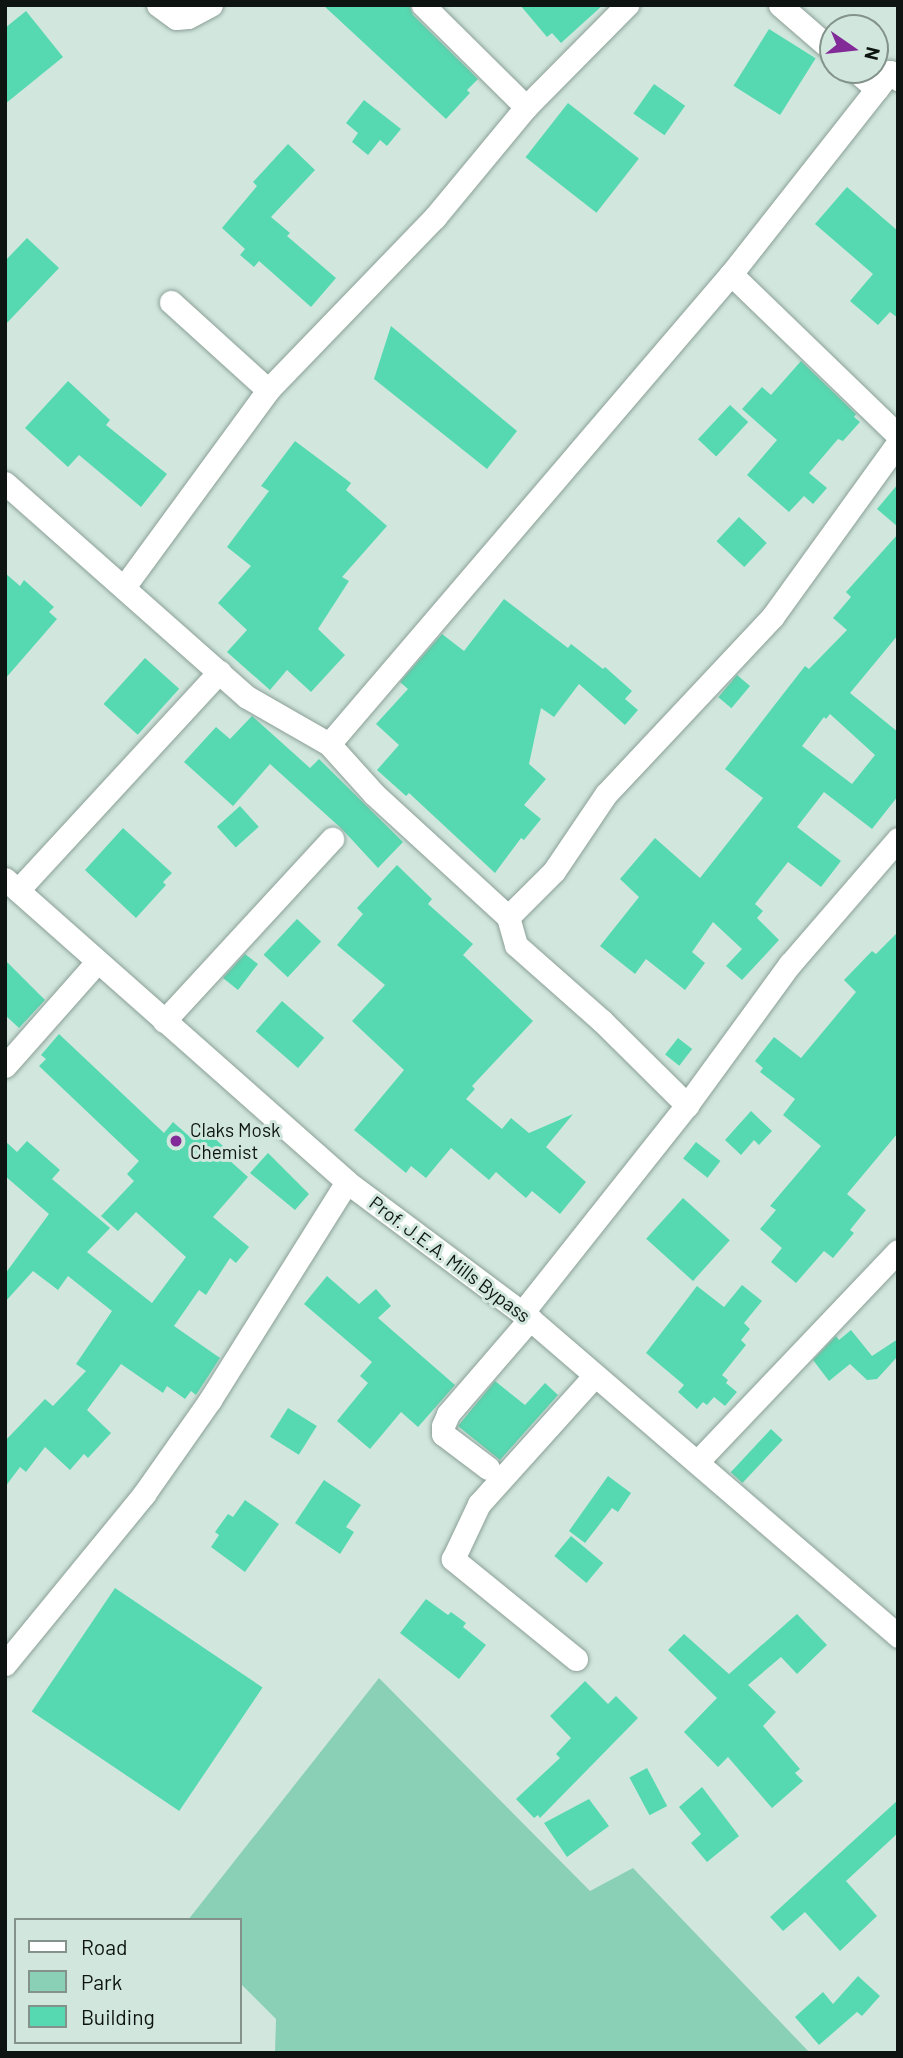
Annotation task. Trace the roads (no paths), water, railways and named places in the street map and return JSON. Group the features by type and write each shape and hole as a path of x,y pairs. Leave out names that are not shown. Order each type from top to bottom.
{"street":[{"path":"158,5 176,18 188,17 211,5"},
{"path":"422,5 526,107"},
{"path":"124,586 268,390 435,217 526,107 627,5"},
{"path":"779,5 819,39"},
{"path":"329,744 731,274 891,76"},
{"path":"731,274 898,435"},
{"path":"171,302 268,390"},
{"path":"508,917 554,871 606,794 773,616 898,443"},
{"path":"5,483 247,697 329,744 374,794 508,917 516,945 602,1021 687,1105"},
{"path":"11,884 219,671"},
{"path":"164,1021 332,839"},
{"path":"488,1468 443,1434 448,1414 687,1105 790,964 898,839"},
{"name":"Prof. J.E.A. Mills Bypass","path":"11,884 347,1182 526,1316 895,1629"},
{"path":"5,1066 97,962"},
{"path":"5,1664 144,1494 203,1410 347,1182"},
{"path":"697,1462 898,1251"},
{"path":"576,1659 453,1559 479,1504 595,1375"}],"place":[{"name":"Claks Mosk Chemist","path":"176,1141"}]}
